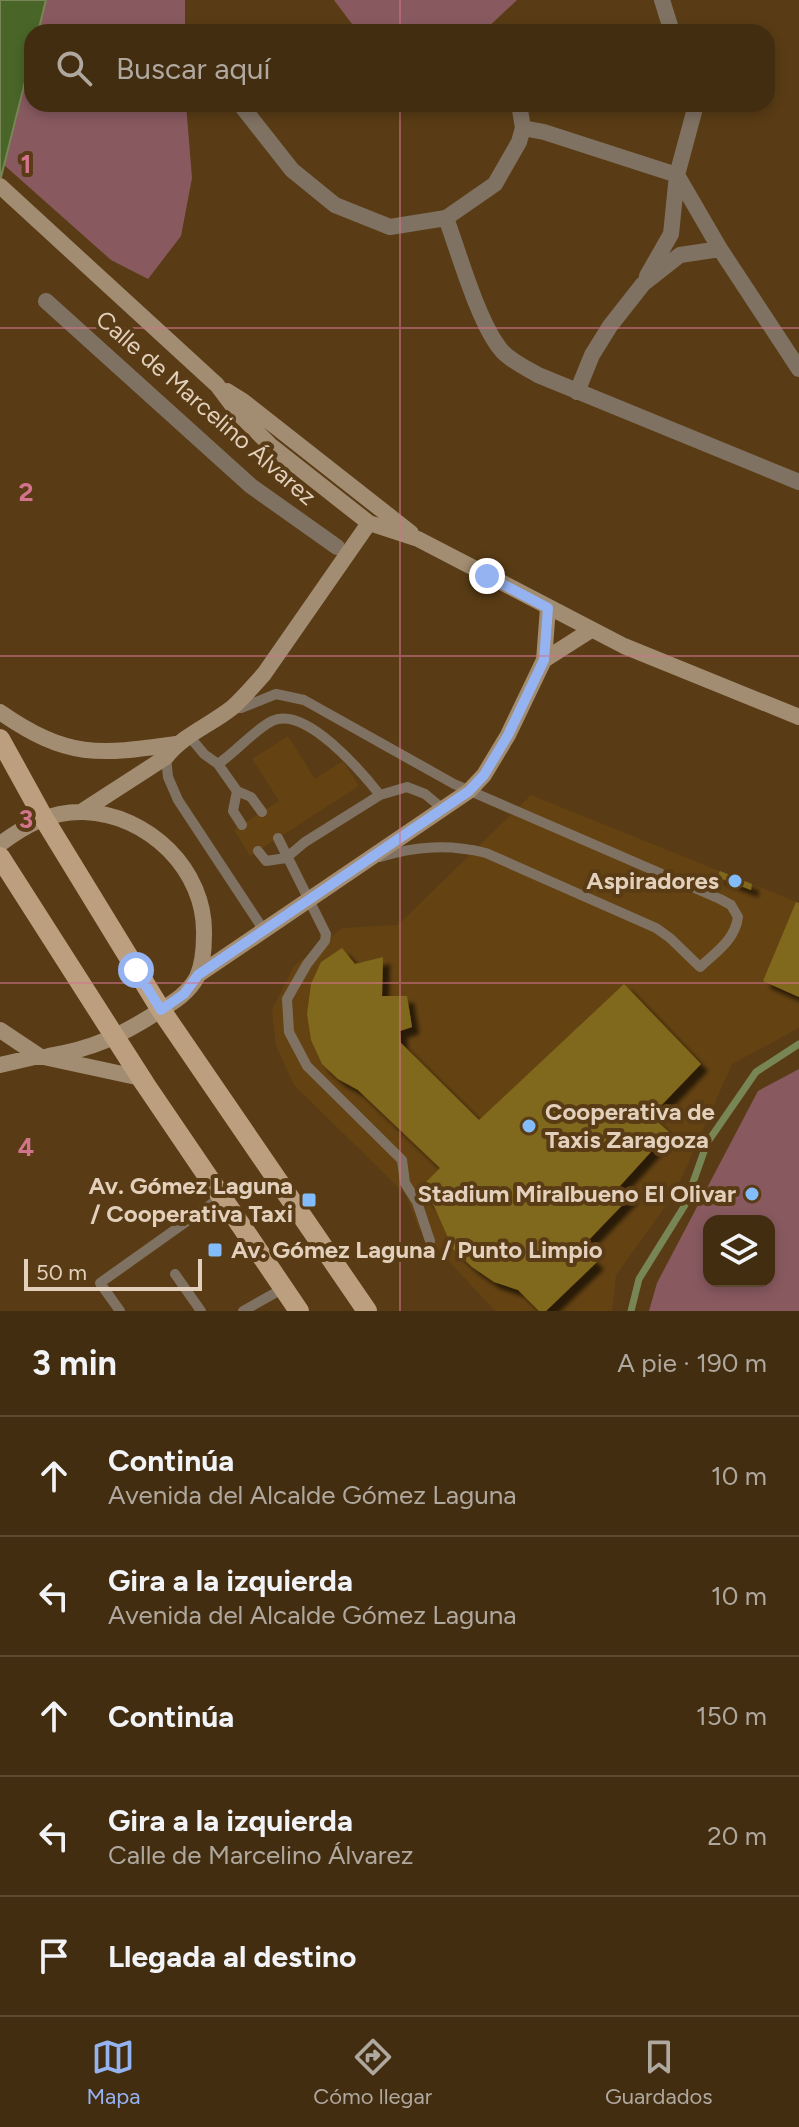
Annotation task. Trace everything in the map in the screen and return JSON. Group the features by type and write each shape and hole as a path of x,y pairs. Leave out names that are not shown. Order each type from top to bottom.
{"main road":[{"path":"0,739 43,817 161,1010 367,1311"},
{"path":"0,857 141,1078 299,1311"}],"street":[{"path":"662,0 670,24"},
{"path":"246,112 292,170 335,205 390,227 446,218 495,184 519,142 523,128 520,112"},
{"path":"577,392 598,345 643,284 671,234 677,175 694,112"},
{"path":"523,128 677,175 720,249 799,369"},
{"name":"Calle de Marcelino Álvarez","path":"0,186 217,385 238,413 270,445 369,523 418,539 591,630 799,717"},
{"path":"446,218 493,341 505,354 538,375 577,392 799,482"},
{"path":"643,284 680,255 720,249"},
{"name":"Calle de Marcelino Álvarez","path":"46,301 251,486 337,547"},
{"name":"Calle de Marcelino Álvarez","path":"217,385 243,401 418,539"},
{"path":"81,812 232,707 264,674 369,523"},
{"path":"0,1065 89,1048 115,1038 184,994 198,975 263,929 469,791 484,775 508,735 544,660 548,608"},
{"path":"544,660 591,630"},
{"path":"0,712 56,743 84,751 125,752 177,745"},
{"path":"0,844 43,817 81,812 105,815 138,827 166,847 197,890 205,922 204,952 198,975"},
{"path":"0,1030 23,1048 44,1056 141,1078"}],"lane":[{"path":"232,707 241,708 276,694 294,696 469,791 720,899 731,905 738,917 737,929 727,943 700,967 656,928 486,853 427,847 370,860"},
{"path":"218,764 274,719 294,719 314,730 351,761 380,795"},
{"path":"262,812 251,797 237,791 218,764 204,754 177,745 168,777 178,800 263,929"},
{"path":"258,851 266,861 286,858 305,842 380,795 411,788 428,771"},
{"path":"411,788 425,794 443,809"},
{"path":"237,791 233,811 242,825"},
{"path":"278,838 324,927 325,941 307,964 287,999 289,1032 307,1066 402,1160 405,1183 417,1202 430,1241"},
{"path":"120,1311 100,1283 221,1197"},
{"path":"175,1274 201,1311"},
{"path":"243,1311 284,1288"}],"shaded area":[{"path":"0,0 46,0 40,24 24,24 24,86 0,181"},
{"path":"46,0 185,0 185,24 40,24"},
{"path":"334,0 517,0 492,24 352,24"},
{"path":"24,84 24,112 187,112 192,178 181,236 148,279 111,260 3,164"},
{"path":"288,736 315,779 343,761 359,786 250,856 234,830 279,801 252,759"},
{"name":"Cooperativa de Taxis Zaragoza","path":"531,795 799,903 799,1028 732,1064 675,1193 616,1275 612,1311 495,1311 419,1229 406,1195 294,1085 276,1046 272,1010 294,966 342,928 398,925"},
{"name":"Stadium Miralbueno El Olivar","path":"799,1069 799,1311 649,1311 657,1283 758,1091"}],"building":[{"name":"Aspiradores","path":"720,871 752,884 751,890 717,877"},
{"path":"796,902 799,903 799,997 763,981"},
{"name":"Cooperativa de Taxis Zaragoza","path":"342,948 355,964 383,957 382,996 407,996 412,1027 400,1031 401,1043 479,1120 624,984 701,1064 651,1116 669,1132 619,1187 632,1195 581,1248 597,1262 546,1311 539,1311 518,1290 494,1282 453,1249 434,1206 419,1189 440,1168 358,1090 338,1079 322,1064 311,1040 307,1014 311,984 321,962"}],"waterway":[{"path":"631,1311 639,1279 685,1205 707,1143 756,1072 799,1044"}],"place":[{"name":"Aspiradores","path":"735,881"},
{"name":"Cooperativa de Taxis Zaragoza","path":"529,1126"},
{"name":"Stadium Miralbueno El Olivar","path":"752,1194"},
{"name":"Av. Gómez Laguna / Cooperativa Taxi","path":"309,1200"},
{"name":"Av. Gómez Laguna / Punto Limpio","path":"215,1250"}],"route":[{"path":"136,970 161,1010 184,994 198,975 469,791 484,775 508,735 544,660 548,608 487,576"}]}
